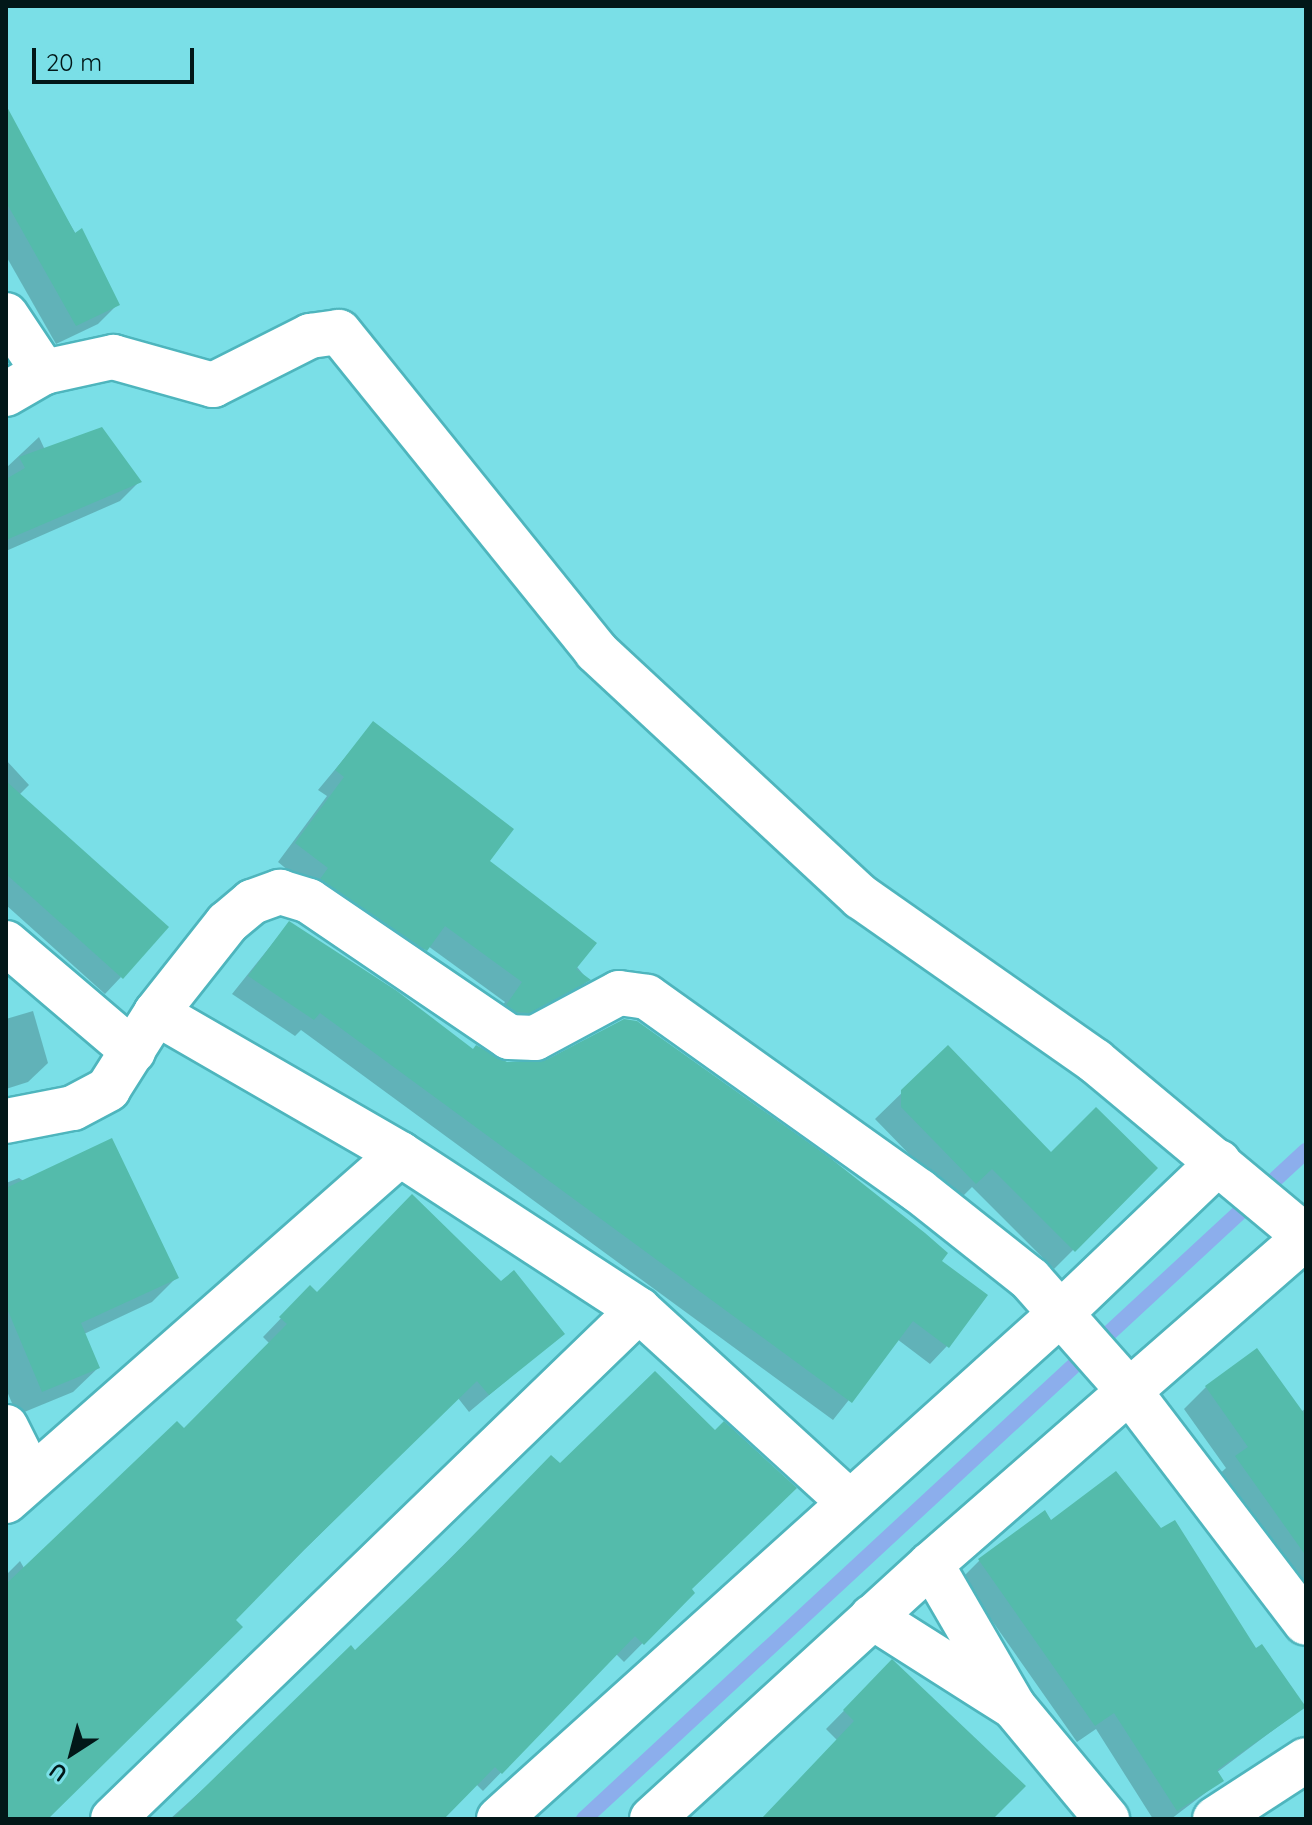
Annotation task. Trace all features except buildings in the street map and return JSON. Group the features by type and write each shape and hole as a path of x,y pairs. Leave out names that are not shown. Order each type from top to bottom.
{"street":[{"path":"6,315 44,372"},
{"path":"6,394 44,372 113,357 213,385 310,336 339,332 596,651 861,897 1095,1061 1306,1237 931,1564 652,1819"},
{"path":"6,1121 92,1100 108,1089 156,1013 227,923 252,902 280,892 309,901 509,1037 535,1038 619,993 635,992 919,1191 1030,1279 1130,1392 1306,1623"},
{"path":"6,943 133,1051"},
{"path":"156,1013 400,1154 639,1310 849,1502"},
{"path":"18,1489 400,1154"},
{"path":"499,1819 1062,1312 1219,1162"},
{"path":"113,1819 639,1310"},
{"path":"6,1427 18,1489"},
{"path":"931,1564 1014,1707 1090,1813"},
{"path":"872,1617 1014,1707"},
{"path":"1215,1819 1306,1760"}],"waterway":[{"path":"584,1819 1306,1151"}]}
